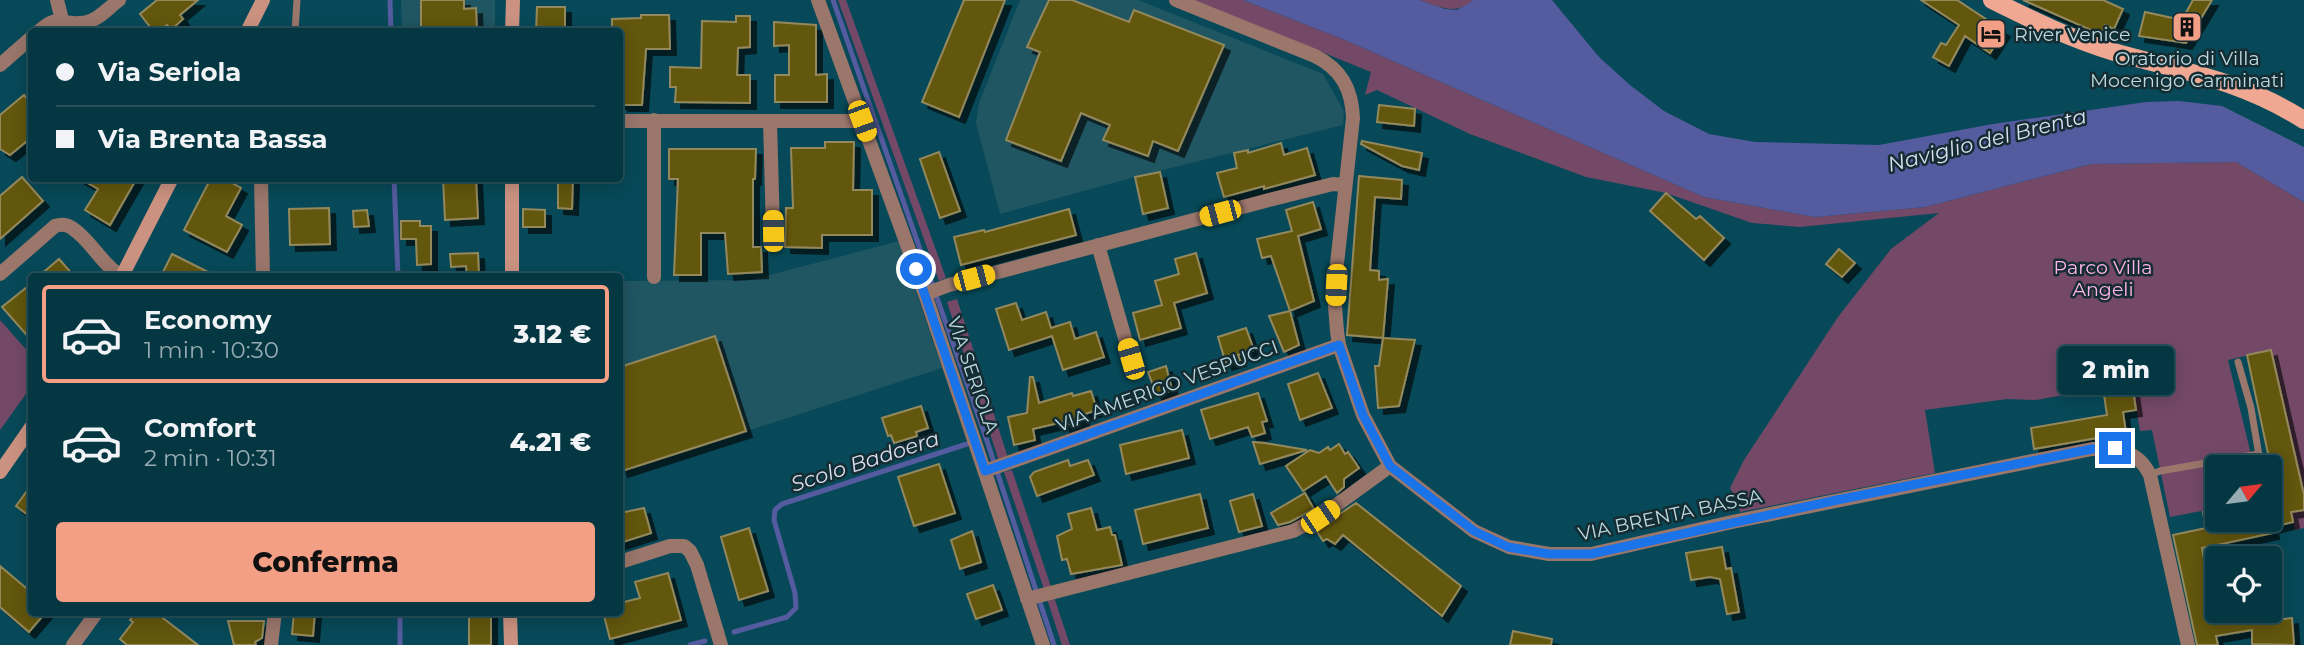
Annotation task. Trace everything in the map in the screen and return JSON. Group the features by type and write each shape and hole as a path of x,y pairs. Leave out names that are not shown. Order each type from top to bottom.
{"main road":[{"path":"249,28 262,0"},
{"path":"512,28 513,0"},
{"path":"1992,0 2080,41 2212,77 2242,88 2304,121"},
{"path":"124,273 170,182"},
{"path":"512,182 512,273"},
{"path":"0,472 28,432"},
{"path":"510,616 511,645"}],"street":[{"path":"57,0 62,20"},
{"path":"42,28 49,22 62,20 79,24 95,20 119,0"},
{"name":"VIA SERIOLA","path":"818,0 928,293 1030,598 1043,645"},
{"name":"VIA BRENTA BASSA","path":"1176,0 1315,56 1329,63 1345,80 1353,101 1353,118 1335,306 1339,345 1363,415 1390,466 1474,531 1508,547 1549,554 1591,554 1745,519 2092,449 2115,448 2134,454 2146,466 2150,475"},
{"path":"0,65 28,40"},
{"path":"654,120 654,277"},
{"path":"623,121 862,121"},
{"path":"770,121 773,231"},
{"path":"261,182 263,273"},
{"path":"928,293 949,285 1294,194 1333,184 1345,185"},
{"path":"0,274 55,226 62,224 72,228 103,262 118,273"},
{"path":"1098,245 1131,359"},
{"name":"VIA AMERIGO VESPUCCI","path":"988,470 1339,345"},
{"path":"1030,598 1293,531 1320,517 1390,466"},
{"path":"2150,475 2188,645"},
{"path":"623,561 670,546 684,547 694,558 721,645"},
{"path":"73,645 94,616"},
{"path":"271,645 275,616"}],"lane":[{"path":"295,28 297,0"},
{"path":"2150,475 2258,454 2251,408 2238,362"}],"shaded area":[{"path":"401,0 495,0 495,28 402,28"},
{"path":"1020,0 1138,0 1323,74 1344,111 1343,125 1000,214 976,123 979,103"},
{"path":"899,241 942,368 623,471 623,281 751,280"}],"green space":[{"path":"838,0 846,0 946,278 939,281"},
{"name":"Parco Villa Angeli","path":"1194,0 1243,0 1345,40 1704,197 1815,217 1925,207 2091,164 2236,162 2304,202 2304,495 2271,350 2228,360 2251,455 2205,455 2205,510 2170,517 2152,430 2140,431 2132,383 2036,400 2007,399 1925,410 1935,473 1740,512 1730,488 1744,460 1838,317 1891,249 1939,213 1800,227 1752,223 1666,193 1586,177 1470,134 1377,90 1365,95 1371,72"},
{"path":"1419,0 1474,0 1461,8 1448,9"},
{"path":"957,299 1008,458 999,461 947,302"},
{"path":"0,320 28,352 28,391 0,430"},
{"path":"1012,470 1051,587 1044,589 1004,472"},
{"path":"2304,510 2304,528 2295,530 2291,512"},
{"path":"1054,597 1070,645 1062,645 1047,599"}],"water":[{"name":"Naviglio del Brenta","path":"1243,0 1419,0 1457,10 1474,0 1552,0 1599,57 1664,111 1709,134 1755,142 1879,145 1993,124 2146,102 2179,101 2222,106 2304,147 2304,202 2236,162 2091,164 1925,207 1815,217 1704,197 1345,40"}],"building":[{"path":"157,0 198,0 180,15 183,19 173,28 167,25 164,28 151,28 140,14"},
{"path":"421,0 464,0 464,9 476,8 477,28 421,28"},
{"path":"964,0 1005,0 959,117 922,102"},
{"path":"1049,0 1072,0 1129,22 1134,10 1224,45 1178,151 1153,141 1148,156 1103,140 1110,125 1081,113 1061,161 1006,140 1040,52 1027,47"},
{"path":"1921,0 1957,0 2004,31 1990,53 1965,36 1949,66 1933,57 1941,43 1946,45 1959,25"},
{"path":"2023,0 2103,0 2123,9 2114,29 2105,25 2102,35"},
{"path":"2193,0 2212,0 2186,43 2139,36 2145,12 2182,20"},
{"path":"537,7 565,7 565,28 536,28"},
{"path":"641,15 669,15 670,49 646,49 642,105 623,105 623,28 612,28 612,19 641,18"},
{"path":"736,16 750,16 750,47 738,48 737,75 750,75 750,103 675,102 676,87 670,87 670,67 701,68 702,21 736,22"},
{"path":"774,22 816,25 816,75 827,74 827,102 775,102 775,75 789,75 789,45 774,46"},
{"path":"24,95 28,100 28,140 10,155 0,149 0,115"},
{"path":"1379,105 1415,109 1414,126 1377,122"},
{"path":"1362,141 1422,153 1419,170 1402,166 1361,144"},
{"path":"825,142 854,142 853,190 872,190 872,235 822,235 822,248 785,247 786,208 793,208 791,148 825,148"},
{"path":"1281,143 1284,155 1307,148 1315,175 1224,197 1217,173 1237,168 1234,153 1248,150 1248,153"},
{"path":"669,149 756,149 753,247 761,247 762,272 728,274 725,233 701,233 701,275 674,275 678,179 669,179"},
{"path":"939,152 960,211 940,218 920,159"},
{"path":"1160,172 1168,208 1143,214 1135,177"},
{"path":"1359,176 1402,180 1401,199 1375,197 1370,270 1379,271 1379,280 1388,279 1383,338 1347,335"},
{"path":"22,177 43,201 0,239 0,196"},
{"path":"86,182 135,182 110,225 85,210 98,189"},
{"path":"209,182 230,182 241,188 226,216 242,225 227,252 184,230"},
{"path":"443,182 476,182 478,218 445,220"},
{"path":"558,182 573,182 572,209 558,208"},
{"path":"1666,193 1696,219 1700,216 1724,238 1704,260 1650,211"},
{"path":"1313,202 1321,229 1298,236 1314,301 1290,311 1271,256 1262,258 1257,239 1292,231 1286,210"},
{"path":"329,208 330,244 290,245 289,209"},
{"path":"523,209 545,210 545,227 523,227"},
{"path":"1069,209 1076,235 961,265 954,237 984,230 985,232"},
{"path":"367,210 369,226 354,227 353,211"},
{"path":"401,221 420,221 420,226 431,226 431,264 417,265 416,239 401,239"},
{"path":"1839,249 1855,263 1842,277 1826,264"},
{"path":"478,253 479,273 467,273 466,266 451,267 450,254"},
{"path":"1196,253 1207,293 1174,303 1181,328 1140,340 1133,313 1162,305 1155,281 1179,274 1175,259"},
{"path":"172,254 210,273 162,273"},
{"path":"59,259 71,273 43,273"},
{"path":"28,286 28,336 2,307"},
{"path":"1016,303 1022,320 1046,312 1051,328 1070,322 1075,339 1096,332 1104,357 1063,370 1052,336 1009,350 996,309"},
{"path":"1290,311 1299,345 1284,352 1269,316"},
{"path":"1246,328 1254,350 1238,355 1240,360 1226,364 1218,337"},
{"path":"715,336 746,431 623,471 623,366"},
{"path":"1383,338 1415,340 1399,406 1378,408 1375,366 1379,366"},
{"path":"2271,350 2304,495 2304,510 2291,512 2293,522 2282,525 2282,455 2268,455 2247,355"},
{"path":"1166,366 1172,390 1157,396 1148,372"},
{"path":"1318,373 1332,408 1300,420 1288,384"},
{"path":"1030,377 1033,377 1039,403 1072,393 1073,396 1091,391 1097,410 1064,426 1063,422 1033,429 1035,440 1014,445 1008,417 1027,413"},
{"path":"2132,383 2136,410 2123,412 2126,433 2034,449 2031,428 2107,415 2103,388"},
{"path":"1258,393 1267,421 1262,422 1265,433 1252,437 1248,427 1210,439 1201,410"},
{"path":"921,406 928,428 916,432 917,436 894,443 891,435 888,436 882,418"},
{"path":"1182,430 1189,458 1126,474 1120,445"},
{"path":"1253,442 1265,443 1307,450 1260,464"},
{"path":"1339,444 1359,468 1344,479 1344,487 1337,493 1326,476 1303,491 1286,466 1310,450 1319,453"},
{"path":"1068,460 1070,466 1088,460 1094,475 1037,496 1030,477 1034,472"},
{"path":"939,464 955,513 914,526 898,477"},
{"path":"28,490 28,515 16,506"},
{"path":"1305,493 1314,509 1290,522 1278,525 1271,513"},
{"path":"1200,494 1208,528 1143,544 1135,510"},
{"path":"1253,494 1262,526 1239,532 1230,501"},
{"path":"1356,503 1461,586 1442,616 1343,535 1335,544 1327,539 1323,541 1316,530"},
{"path":"644,508 651,533 623,542 623,512"},
{"path":"1091,508 1097,530 1110,527 1112,535 1115,535 1122,565 1071,574 1067,559 1062,560 1057,536 1072,529 1068,514"},
{"path":"749,528 768,591 739,600 721,537"},
{"path":"2205,528 2205,532 2273,532 2202,548 2205,562 2205,623 2282,623 2282,619 2292,618 2294,645 2252,644 2252,630 2216,636 2218,645 2197,645 2173,535"},
{"path":"972,531 981,562 960,569 951,540"},
{"path":"1722,547 1726,569 1731,568 1739,612 1727,614 1720,579 1710,577 1691,580 1686,553"},
{"path":"0,566 28,590 28,616 43,616 29,632 0,607"},
{"path":"668,573 681,620 610,639 604,616 623,616 623,602 640,598 635,582"},
{"path":"993,585 1002,610 976,619 967,594"},
{"path":"133,616 160,616 198,645 127,645 120,639 133,622 130,620"},
{"path":"294,616 315,616 313,636 292,634"},
{"path":"469,616 491,616 491,645 469,645"},
{"path":"228,621 264,621 262,638 255,642 256,645 234,645"},
{"path":"1513,631 1552,639 1551,645 1510,645"}],"waterway":[{"path":"390,0 391,28"},
{"path":"833,0 986,438 1054,645"},
{"path":"394,182 398,273"},
{"name":"Scolo Badoera","path":"734,632 787,617 796,608 795,593 774,520 775,510 782,504 967,444"},
{"path":"400,616 400,645"},
{"name":"Scolo Badoera","path":"690,645 705,641"}],"place":[{"name":"Oratorio di Villa Mocenigo Carminati","path":"2187,27"},
{"name":"River Venice","path":"1991,34"}],"route":[{"path":"916,269 985,471 1339,345 1363,415 1390,466 1474,531 1508,547 1549,554 1591,554 1941,478 2092,449 2115,448"}]}
